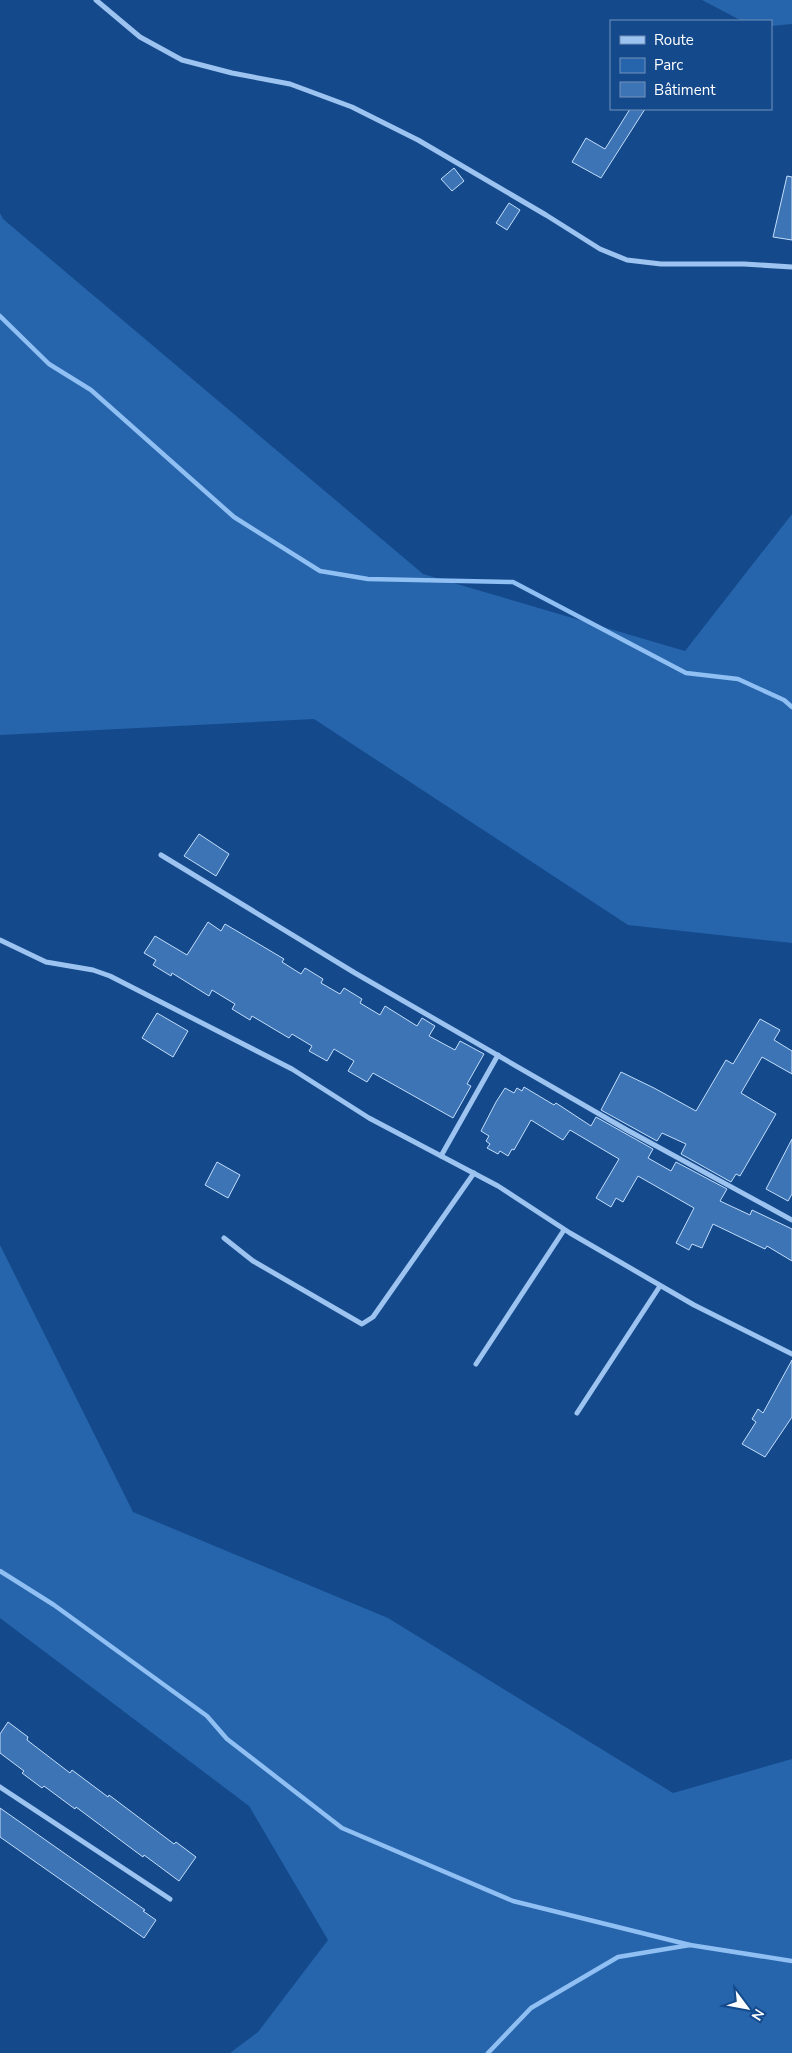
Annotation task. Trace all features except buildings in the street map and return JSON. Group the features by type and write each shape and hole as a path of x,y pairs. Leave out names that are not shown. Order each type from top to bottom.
{"street":[{"path":"96,0 140,37 182,60 232,73 290,84 352,107 418,140 600,249 626,260 661,264 744,264 792,268"},
{"path":"161,855 355,973 498,1056 627,1130 792,1220"},
{"path":"0,940 46,962 93,970 110,976 292,1069 369,1118 498,1186 564,1230 660,1286 792,1354"},
{"path":"441,1156 498,1056"},
{"path":"224,1238 253,1261 362,1324 373,1317 474,1173"},
{"path":"476,1364 564,1230"},
{"path":"577,1413 660,1286"},
{"path":"0,1787 170,1899"}],"green space":[{"path":"702,0 792,0 792,24 772,26 772,20 740,20"},
{"path":"0,213 3,219 423,574 685,651 792,514 792,943 628,925 314,719 0,735"},
{"path":"0,1245 133,1512 388,1618 673,1793 792,1759 792,2053 230,2053 258,2032 328,1940 249,1806 0,1618"}],"waterway":[{"path":"0,316 49,364 91,390 234,517 320,571 368,579 513,582 686,673 738,679 784,700 792,707"},
{"path":"0,1571 54,1605 207,1716 227,1739 342,1828 513,1901 690,1945"},
{"path":"488,2053 531,2008 618,1957 690,1945 792,1961"}]}
